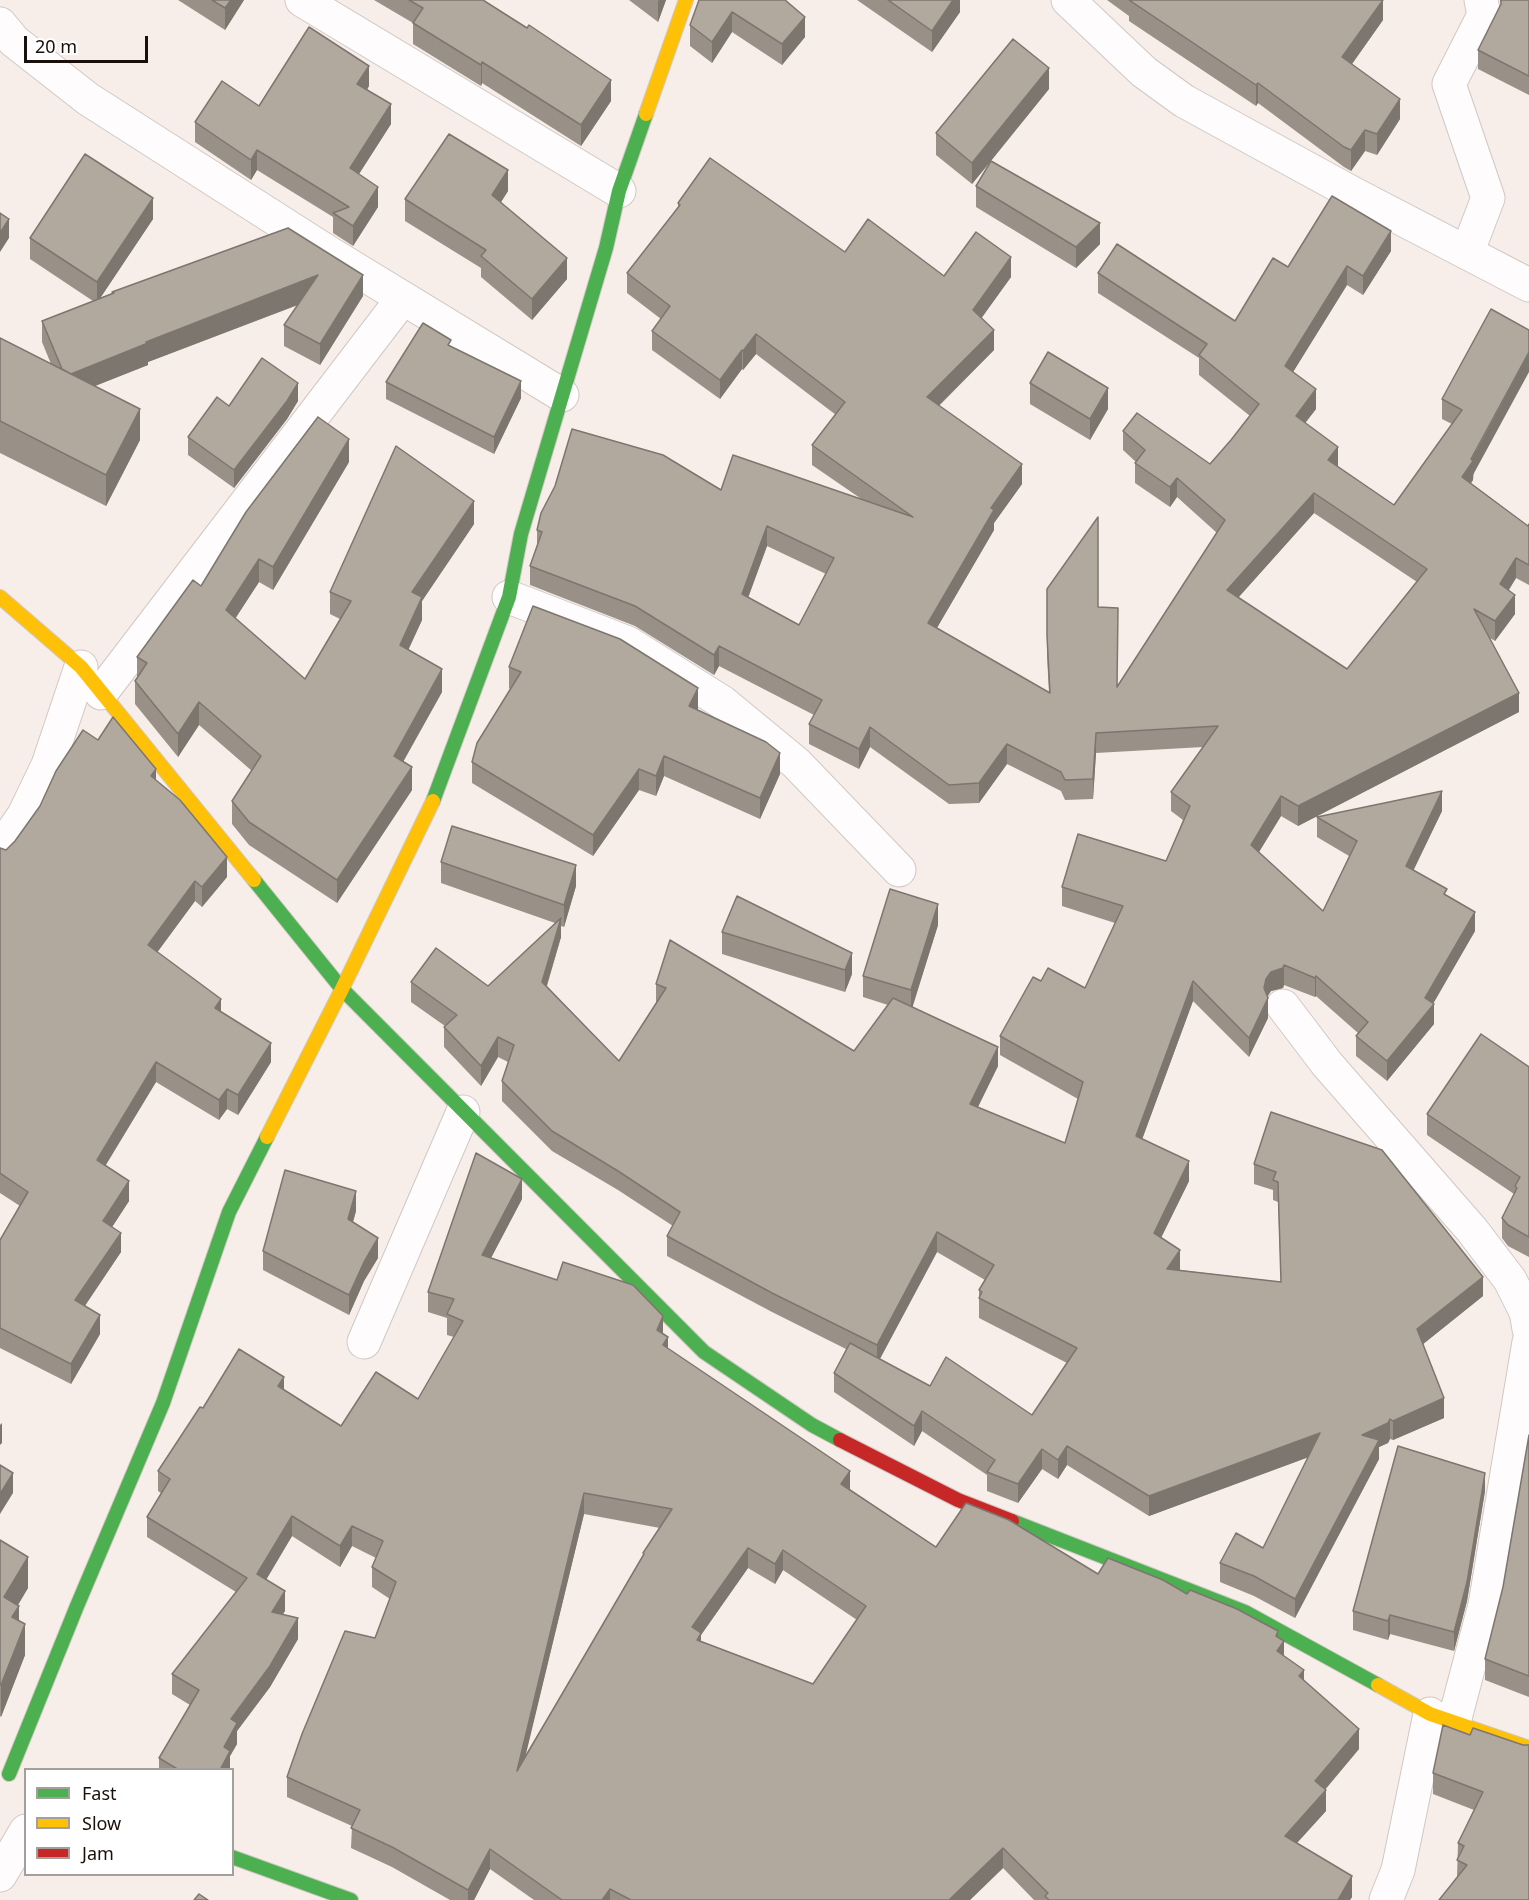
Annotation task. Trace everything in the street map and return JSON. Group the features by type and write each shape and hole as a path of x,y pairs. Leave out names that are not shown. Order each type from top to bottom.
{"street":[{"path":"302,0 619,191"},
{"path":"24,1780 4,1773 163,1403 229,1212 342,989 433,801 509,597 520,534 606,248 619,191 686,0"},
{"path":"1068,0 1144,72 1184,101 1353,194 1529,285"},
{"path":"1467,253 1488,198 1449,84 1484,15 1481,0"},
{"path":"0,24 14,41 88,99 402,298 562,395"},
{"path":"101,693 402,298"},
{"path":"0,597 81,667 342,989 704,1352 812,1425 958,1500 1245,1612 1442,1718 1529,1748"},
{"path":"509,597 628,643 722,702 796,763 899,870"},
{"path":"0,850 24,815 48,765 81,667"},
{"path":"1283,1006 1327,1064 1472,1230 1510,1280 1526,1312 1529,1329"},
{"path":"364,1342 463,1112"},
{"path":"1386,1900 1398,1870 1442,1718 1485,1605 1529,1342"},
{"path":"0,1875 24,1834"},
{"path":"234,1858 351,1900"}],"building":[{"path":"212,0 231,0 225,8"},
{"path":"409,0 483,0 527,28 529,25 611,80 581,125 482,62 481,65 413,23 423,8"},
{"path":"699,0 785,0 805,17 782,44 732,12 712,42 690,25"},
{"path":"888,0 953,0 932,31"},
{"path":"1129,0 1383,0 1342,57 1400,99 1377,134 1365,130 1351,150 1258,83 1256,85"},
{"path":"1501,0 1529,0 1529,76 1478,50"},
{"path":"309,27 369,66 357,84 391,104 350,168 378,187 353,226 333,213 349,207 257,150 251,160 195,122 222,81 259,106"},
{"path":"1013,39 1049,68 972,163 936,133"},
{"path":"449,134 508,170 492,195 567,258 532,299 481,256 486,250 405,199"},
{"path":"85,154 153,198 97,282 30,238"},
{"path":"710,158 845,252 868,219 944,276 976,232 1011,257 973,310 994,330 927,397 1022,464 991,508 994,510 928,623 1050,693 1047,589 1098,517 1098,607 1118,608 1117,687 1225,520 1177,478 1170,487 1135,463 1145,450 1123,431 1137,413 1210,464 1259,404 1199,355 1207,344 1098,273 1117,244 1235,321 1273,258 1288,267 1332,196 1391,231 1363,276 1347,266 1285,366 1316,389 1296,416 1338,447 1328,460 1394,505 1462,410 1442,399 1491,309 1529,330 1529,352 1471,459 1473,461 1462,477 1528,526 1529,524 1529,565 1516,558 1500,584 1515,595 1495,621 1474,609 1519,693 1298,806 1281,796 1251,845 1323,911 1357,841 1317,817 1442,791 1406,866 1447,889 1444,894 1475,912 1425,998 1434,1004 1387,1061 1356,1036 1368,1022 1316,976 1315,978 1284,965 1283,968 1271,972 1264,988 1268,998 1249,1038 1193,981 1136,1136 1189,1161 1154,1233 1180,1250 1167,1269 1281,1282 1278,1182 1273,1180 1276,1172 1254,1164 1271,1112 1382,1150 1483,1277 1417,1329 1444,1398 1393,1421 1390,1419 1388,1423 1362,1435 1379,1440 1295,1599 1254,1576 1220,1563 1236,1533 1263,1548 1320,1433 1149,1496 1067,1446 1058,1460 1042,1449 1018,1484 987,1472 995,1460 922,1411 914,1426 834,1373 850,1343 930,1386 946,1357 1032,1415 1077,1348 979,1298 982,1292 979,1290 994,1265 937,1232 877,1345 772,1293 667,1236 680,1212 552,1131 502,1081 514,1045 498,1037 481,1066 444,1027 457,1015 411,982 436,948 488,986 561,918 542,982 619,1061 666,988 656,984 670,940 854,1051 893,998 998,1047 970,1104 1065,1143 1083,1082 1000,1036 1033,977 1041,981 1048,968 1085,988 1123,906 1062,887 1078,834 1166,861 1190,806 1171,792 1218,726 1096,733 1093,779 1065,780 1061,772 1007,744 979,783 949,785 870,727 859,749 809,724 822,700 719,646 714,655 635,606 530,566 542,532 537,530 541,513 555,486 572,429 663,455 721,490 733,455 913,517 812,445 845,402 756,334 720,380 652,331 670,306 627,273 680,205 678,203","holes":["1314,493 1427,569 1347,669 1227,590","767,526 834,558 799,625 742,594"]},
{"path":"991,161 1100,223 1076,247 976,186"},
{"path":"0,213 9,219 0,233"},
{"path":"288,228 363,275 320,344 284,325 318,275 146,342 148,343 71,374 62,369 42,321 114,293 112,292"},
{"path":"423,323 451,340 448,345 521,381 494,437 386,382"},
{"path":"0,338 140,409 106,475 0,421"},
{"path":"1048,352 1108,388 1090,419 1030,383"},
{"path":"262,358 298,383 287,401 234,470 188,437 217,397 229,406"},
{"path":"318,417 349,439 273,567 259,559 226,610 305,679 351,601 330,592 396,446 474,501 412,592 422,597 400,645 442,669 394,756 412,767 337,880 249,822 232,801 261,756 199,702 178,734 135,681 147,663 137,657 193,580 201,586 246,512"},
{"path":"533,606 620,639 698,688 689,706 766,742 780,753 760,798 664,756 656,776 639,769 593,835 472,762 477,743 521,672 509,667"},
{"path":"113,717 156,769 151,776 180,800 227,857 202,887 195,881 148,945 221,999 215,1008 271,1043 238,1095 227,1089 219,1100 156,1062 97,1160 129,1181 103,1221 121,1233 75,1300 100,1315 71,1364 0,1328 0,1240 28,1192 0,1173 0,848 6,850 15,841 40,806 56,771 83,730 98,740"},
{"path":"452,826 576,865 564,905 441,862"},
{"path":"890,889 938,904 911,990 863,976"},
{"path":"737,896 852,953 845,970 722,932"},
{"path":"1481,1034 1529,1067 1529,1237 1508,1225 1502,1218 1520,1177 1427,1114"},
{"path":"476,1153 522,1179 482,1255 557,1280 563,1262 633,1285 663,1316 657,1330 668,1337 663,1345 850,1471 841,1484 936,1547 966,1503 1009,1520 1098,1574 1108,1558 1163,1580 1187,1594 1190,1590 1237,1609 1278,1631 1276,1636 1284,1641 1277,1651 1304,1670 1299,1676 1359,1729 1315,1781 1326,1790 1285,1836 1352,1876 1338,1900 1049,1900 1045,1896 1048,1893 1003,1848 949,1900 631,1900 610,1889 602,1900 562,1900 490,1849 468,1890 392,1847 351,1828 360,1810 287,1777 302,1734 345,1631 375,1638 396,1582 372,1567 383,1541 352,1526 340,1546 292,1516 257,1574 285,1591 272,1612 298,1618 270,1666 231,1719 237,1723 224,1747 230,1751 221,1768 176,1768 159,1758 199,1690 172,1674 247,1578 147,1517 170,1479 158,1471 200,1407 203,1408 239,1349 284,1377 278,1386 341,1426 376,1372 418,1399 463,1321 447,1314 454,1299 428,1292","holes":["584,1493 672,1509 643,1553 517,1771","748,1548 775,1564 783,1550 866,1606 813,1684 697,1640 701,1633 692,1627"]},
{"path":"285,1170 356,1191 348,1219 378,1238 349,1295 263,1251"},
{"path":"1529,1435 1529,1676 1485,1659 1503,1587"},
{"path":"1398,1446 1485,1473 1467,1582 1454,1632 1390,1615 1388,1621 1353,1611"},
{"path":"0,1465 13,1473 0,1494"},
{"path":"0,1540 28,1557 4,1597 19,1606 12,1617 25,1624 1,1685 0,1685"},
{"path":"1443,1725 1470,1735 1473,1728 1529,1745 1529,1900 1439,1900 1467,1865 1457,1860 1464,1846 1458,1843 1483,1792 1433,1773"},
{"path":"199,1894 208,1900 194,1900"}],"traffic: fast":[{"path":"433,801 509,597 521,534 606,248 619,191 646,114"},
{"path":"254,880 342,989 704,1352 812,1425 840,1440"},
{"path":"9,1774 163,1403 229,1212 267,1137"},
{"path":"1012,1521 1245,1612 1378,1685"},
{"path":"234,1858 351,1900"}],"traffic: slow":[{"path":"646,114 686,0"},
{"path":"0,597 81,667 254,880"},
{"path":"267,1137 433,801"},
{"path":"1378,1685 1430,1714 1529,1748"}],"traffic: jam":[{"path":"840,1440 958,1500 1012,1521"}]}
